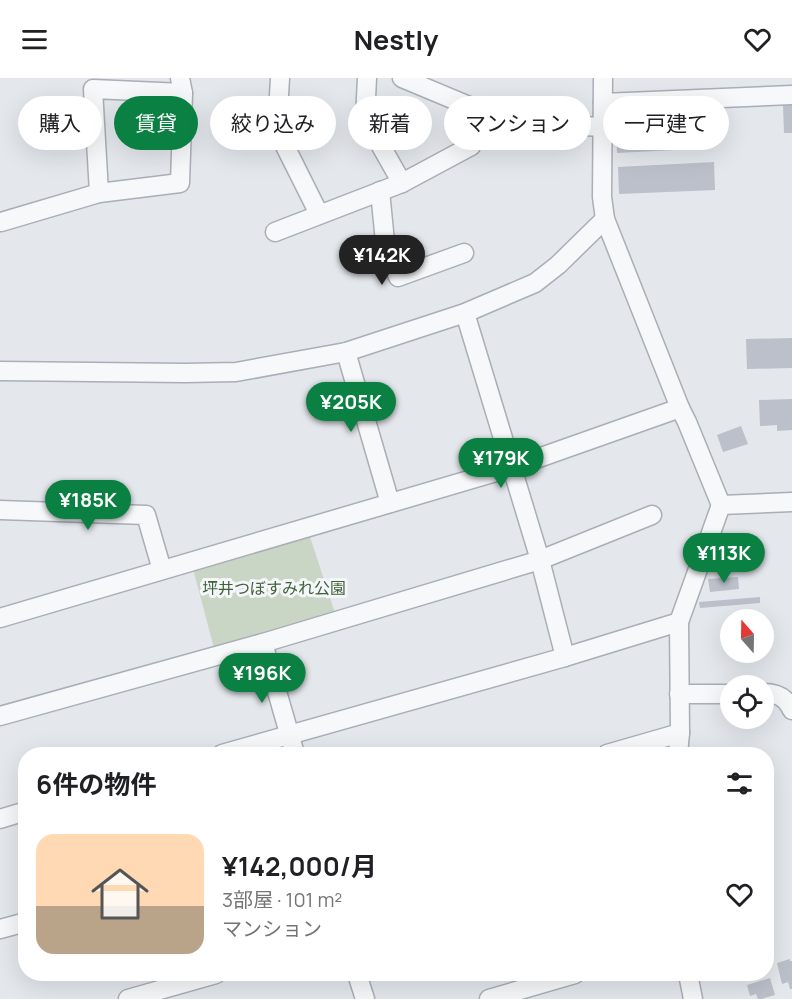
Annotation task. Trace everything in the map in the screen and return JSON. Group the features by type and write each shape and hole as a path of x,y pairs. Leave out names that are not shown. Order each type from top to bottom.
{"street":[{"path":"280,78 277,130 319,214"},
{"path":"367,78 365,118 402,183"},
{"path":"402,78 445,96"},
{"path":"603,78 603,96"},
{"path":"2,222 99,193 180,183 182,86 93,89 99,193"},
{"path":"729,98 792,95"},
{"path":"603,103 602,197 605,219 721,505 679,622 679,747"},
{"path":"591,126 602,127"},
{"path":"275,232 402,183 464,150"},
{"path":"380,191 385,242 398,277 464,253"},
{"path":"0,370 236,372 346,352 465,313 535,283 558,265 605,219"},
{"path":"465,313 513,467 566,657"},
{"path":"346,352 390,503"},
{"path":"0,618 513,467 680,408"},
{"path":"721,505 792,502"},
{"path":"0,510 146,515 162,570"},
{"path":"0,716 263,643 540,560 652,515"},
{"path":"247,747 566,657 679,622"},
{"path":"263,643 293,747"},
{"path":"774,693 788,702 792,710"},
{"path":"679,694 720,694"},
{"path":"631,747 680,733"},
{"path":"0,819 18,814"},
{"path":"0,929 18,924"},
{"path":"128,999 191,981"},
{"path":"359,981 365,999"},
{"path":"489,999 551,981"},
{"path":"689,981 693,999"}],"green space":[{"name":"坪井つぼすみれ公園","path":"309,534 335,613 214,648 193,569"}],"building":[{"path":"783,105 792,105 792,133 784,133"},
{"path":"617,150 675,150 617,153"},
{"path":"714,162 715,190 619,194 618,167"},
{"path":"792,338 792,368 747,369 746,339"},
{"path":"792,399 792,430 777,431 777,425 760,426 759,400"},
{"path":"741,426 748,444 723,452 717,435"},
{"path":"738,577 739,589 710,592 708,579"},
{"path":"760,597 760,603 700,608 699,602"},
{"path":"790,959 792,961 792,989 788,982 782,984 777,963"},
{"path":"771,981 775,995 758,999 756,994 750,996 747,985"}]}
